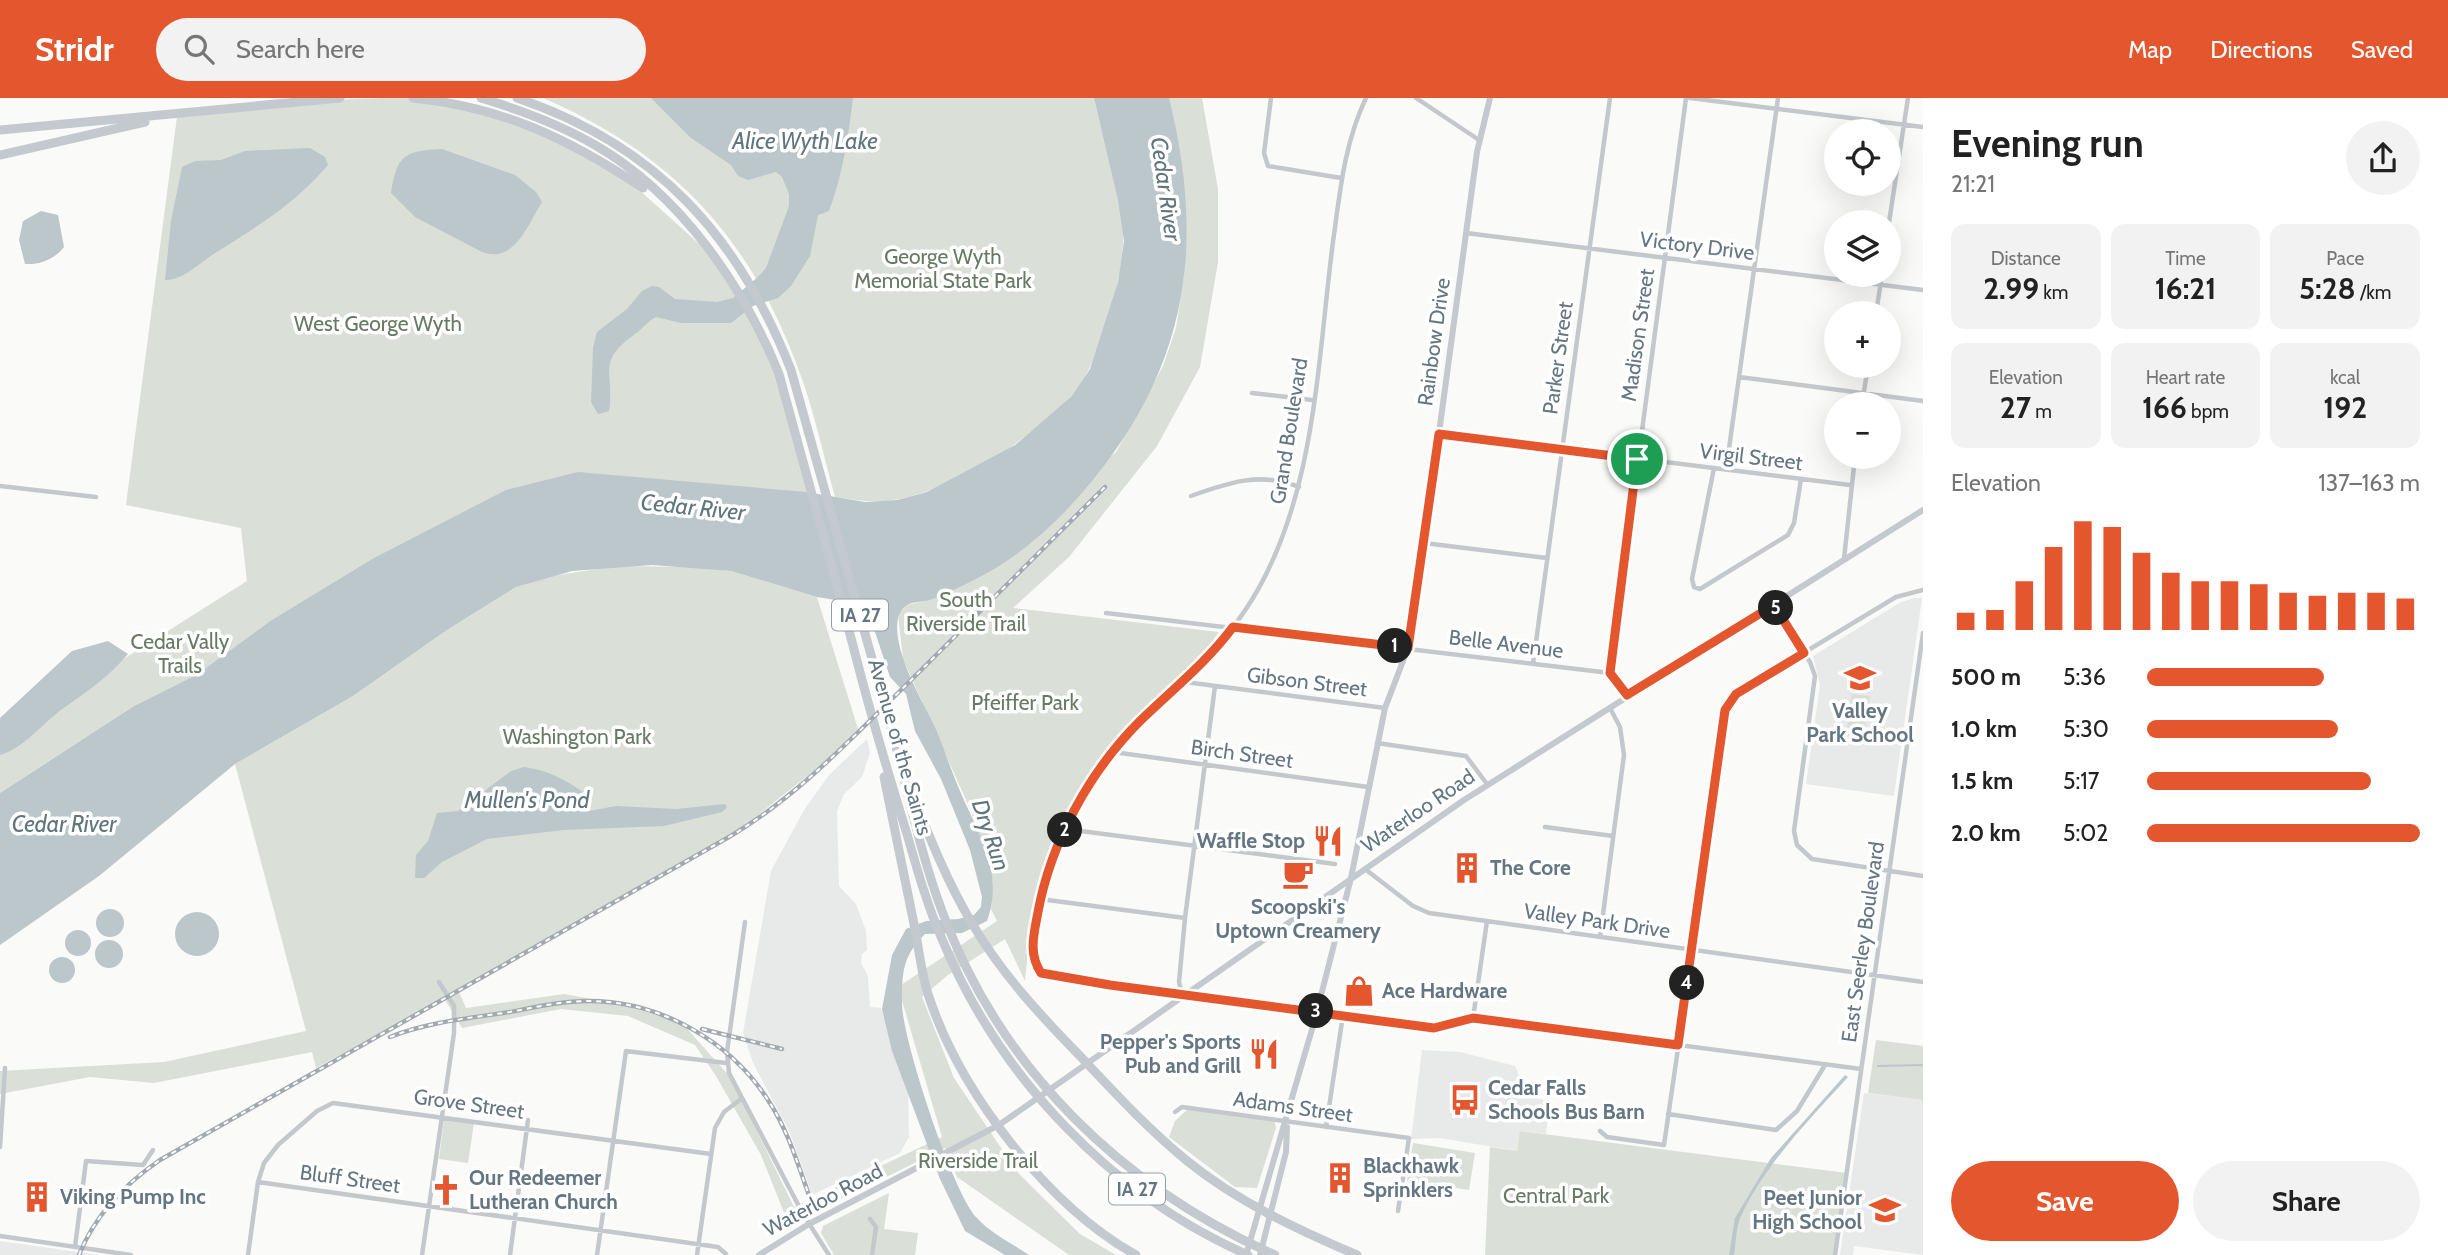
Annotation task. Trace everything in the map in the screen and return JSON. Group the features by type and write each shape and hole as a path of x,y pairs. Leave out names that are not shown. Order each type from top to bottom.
{"highway":[{"path":"0,130 341,98"},
{"path":"413,98 474,107 558,136 672,207"},
{"name":"Avenue of the Saints","path":"481,98 554,124 598,146 672,207 726,272 756,323 779,374 873,724 924,892 958,976 1027,1074 1063,1116 1131,1185 1181,1219 1247,1255"},
{"name":"Avenue of the Saints","path":"517,98 604,135 674,187 739,263 770,319 791,370 934,887 968,971 1027,1074"},
{"path":"532,98 570,114 604,135"},
{"path":"0,155 110,128 206,112"},
{"path":"873,724 928,993 944,1037 999,1125 1066,1203 1099,1231 1136,1255"},
{"path":"901,765 940,863 993,955 1040,1015 1127,1106 1185,1159 1220,1185 1258,1207 1357,1255"},
{"name":"Avenue of the Saints","path":"1063,1116 1145,1182 1228,1234 1275,1255"}],"main road":[{"name":"Rainbow Drive","path":"1287,1122 1351,878 1385,708 1408,648 1479,140 1490,98"},
{"name":"Waterloo Road","path":"759,1255 809,1224 999,1125 1487,784 1923,510"},
{"path":"1247,1255 1258,1207 1287,1122"},
{"path":"1260,1255 1286,1152 1287,1122"}],"street":[{"path":"1271,98 1264,153 1268,166 1276,170 1341,178"},
{"name":"Grand Boulevard","path":"1182,995 1052,977 1041,973 1034,962 1032,948 1040,899 1065,829 1112,752 1139,722 1184,682 1233,627 1278,551 1299,487 1341,178 1352,134 1366,98"},
{"path":"1416,98 1479,140"},
{"name":"Parker Street","path":"1533,664 1609,98"},
{"path":"1688,98 1923,127"},
{"name":"Madison Street","path":"1610,673 1664,257 1688,98"},
{"path":"1726,470 1778,98"},
{"path":"1891,210 1908,98"},
{"name":"Victory Drive","path":"1466,233 1824,277"},
{"name":"Victory Drive","path":"1901,287 1923,290"},
{"path":"1739,377 1856,392"},
{"path":"1252,393 1312,400"},
{"path":"1901,398 1923,401"},
{"name":"Virgil Street","path":"1439,434 1850,485"},
{"path":"1714,468 1692,579 1693,585 1700,589 1788,534 1794,523 1801,479"},
{"path":"1844,559 1853,469"},
{"path":"1191,496 1242,479 1282,482 1299,487"},
{"path":"0,486 96,497"},
{"path":"1424,543 1548,558"},
{"path":"1600,1131 1607,1137 1664,1145 1725,710 1736,694 1896,597 1923,590"},
{"path":"1774,605 1813,669 1815,683 1794,831 1797,845 1812,859 1923,876"},
{"name":"Belle Avenue","path":"1107,613 1610,673"},
{"name":"East Seerley Boulevard","path":"1836,1255 1923,633"},
{"path":"1610,673 1627,695"},
{"name":"Gibson Street","path":"1184,682 1385,708"},
{"path":"1215,686 1185,918 1179,982 1182,995 1434,1028 1473,1018 1861,1069"},
{"path":"1600,937 1625,751 1620,727 1608,706"},
{"path":"1377,743 1466,756 1487,784"},
{"name":"Birch Street","path":"1112,752 1368,787"},
{"path":"1545,827 1613,836"},
{"path":"1065,829 1335,864"},
{"name":"Valley Park Drive","path":"1364,869 1420,911 1923,982"},
{"path":"1040,899 1185,918"},
{"path":"1473,1018 1486,921"},
{"path":"745,922 727,1063 741,1099 809,1224 829,1255"},
{"path":"422,1255 455,1020 452,1001 439,982"},
{"path":"1326,1127 1343,1015"},
{"path":"597,1255 626,1051 727,1063"},
{"path":"1668,1114 1776,1129 1797,1111 1825,1065"},
{"path":"0,1147 5,1068"},
{"path":"697,1255 715,1128 724,1112 741,1099"},
{"name":"Grove Street","path":"248,1255 258,1182 270,1152 326,1105 341,1102 711,1154"},
{"name":"Adams Street","path":"1175,1112 1182,1107 1409,1139 1398,1211"},
{"path":"510,1255 528,1120"},
{"path":"75,1247 86,1161 143,1165 153,1150"},
{"name":"Bluff Street","path":"258,1182 699,1244 718,1247 726,1254"},
{"path":"870,1219 876,1227 872,1255"},
{"path":"0,1236 131,1255"},
{"path":"86,1255 89,1249"}],"shaded area":[{"path":"1922,598 1894,796 1806,784 1820,685 1813,656 1899,603"},
{"path":"867,739 870,753 862,777 844,794 837,811 839,886 856,904 866,931 867,950 862,954 861,963 868,976 870,1007 881,1008 908,1085 909,1137 900,1153 812,1195 790,1133 753,1063 743,1033 771,871 804,810 829,775"},
{"path":"1422,1050 1460,1052 1515,1066 1528,1095 1550,1102 1546,1134 1521,1131 1517,1151 1440,1138 1411,1139"},
{"name":"Peet Junior High School","path":"1864,1093 1923,1100 1923,1255 1854,1246 1853,1255 1840,1255"},
{"path":"0,1241 99,1255 0,1255"}],"green space":[{"name":"West George Wyth","path":"410,98 474,107 537,128 617,170 717,260 767,346 816,511 254,633 196,675 134,706 0,793 0,737 247,581 241,528 126,505 177,117 305,101"},
{"name":"George Wyth Memorial State Park","path":"543,98 1094,98 1118,190 1123,244 1113,301 1093,361 1074,394 1064,404 1013,445 978,468 939,487 891,500 867,501 835,497 814,416 798,368 756,278 730,239 700,204 667,173 630,145 589,120"},
{"name":"Washington Park","path":"1163,98 1202,98 1218,189 1218,262 1200,367 1157,446 1069,557 1013,608 1219,632 1193,666 1119,736 1097,762 1079,790 1064,820 1042,882 1034,915 1025,981 1005,939 948,975 922,997 954,1078 1018,1173 1080,1234 1116,1255 1069,1255 957,1177 945,1148 789,1225 761,1155 695,1045 628,1016 561,1009 462,1028 444,998 316,1068 312,1052 154,1083 90,1077 0,1094 0,1071 164,1062 306,1031 235,764 353,696 447,630 516,587 546,577 616,566 691,567 731,571 817,597 858,729 830,758 744,826 458,990 466,1008 564,994 619,1004 681,1022 731,1078 794,1207 942,1137 898,987 997,921 991,909 993,883 971,811 903,659 898,614 907,605 933,599 1116,452 1163,366 1176,328 1184,275"},
{"path":"1852,694 1870,696 1864,737 1846,735"},
{"path":"1876,1040 1923,1046 1923,1100 1868,1093"},
{"path":"1189,1108 1274,1120 1276,1128 1257,1188 1235,1187 1169,1137 1175,1121"},
{"path":"444,1119 474,1123 468,1163 439,1159"},
{"name":"Central Park","path":"1520,1131 1847,1173 1836,1255 1485,1255 1490,1147 1517,1151"},
{"path":"1413,1143 1475,1153 1469,1190 1407,1181"},
{"path":"889,1193 884,1229 918,1233 915,1255 834,1255 821,1233 823,1226"}],"water":[{"name":"Alice Wyth Lake","path":"651,98 853,98 834,197 829,211 818,215 810,256 791,286 778,298 753,306 731,323 681,323 656,317 615,353 609,368 609,411 598,414 591,402 593,348 597,332 627,309 642,291 652,286 659,287 675,299 717,302 733,298 766,268 789,206 789,194 782,177 776,172 748,180 738,176 731,165 691,138"},
{"name":"Cedar River","path":"1094,98 1169,98 1180,151 1186,202 1186,252 1180,300 1168,346 1150,392 1125,437 1067,510 1025,548 993,570 933,599 907,605 901,611 897,629 907,669 987,853 993,886 987,921 962,933 925,934 912,950 903,973 904,1020 930,1114 967,1203 988,1229 1029,1255 1005,1255 965,1231 940,1179 892,1051 882,1009 892,955 906,929 926,921 974,915 981,907 982,897 970,850 941,779 915,731 906,694 890,677 866,605 817,597 731,571 652,565 572,571 516,587 447,630 353,696 235,764 99,876 0,945 0,793 134,706 196,675 272,620 374,558 506,490 578,472 806,492 865,502 897,500 927,492 1015,445 1072,396 1090,369 1118,282 1124,241 1118,200"},
{"path":"310,148 325,157 328,165 302,192 190,271 177,278 165,280 171,221 182,167 195,161 221,160 245,151"},
{"path":"442,149 515,175 536,192 542,202 526,231 512,247 493,254 482,252 415,217 391,193 396,170 405,157 419,151"},
{"path":"41,211 58,215 64,247 47,260 25,264 19,240 23,221"},
{"path":"108,641 128,654 105,678 25,741 0,755 0,718 72,651"},
{"name":"Mullen's Pond","path":"524,767 555,776 583,792 582,804 589,811 616,806 676,809 725,804 727,807 722,812 664,826 564,830 487,839 442,862 424,878 415,878 416,855 428,841 437,813 458,811 511,771"},
{"path":"110,909 120,913 124,923 120,933 110,937 100,933 96,923 100,913"},
{"path":"197,912 206,913 213,918 218,925 218,943 213,950 206,955 197,956 188,955 181,950 176,943 175,934 176,925 181,918 188,913"},
{"path":"78,930 87,934 91,943 87,952 78,956 69,952 65,943 69,934"},
{"path":"109,940 119,944 123,954 119,964 109,968 99,964 95,954 99,944"},
{"path":"62,957 71,961 75,970 71,979 62,983 53,979 49,970 53,961"},
{"path":"1845,1075 1848,1077 1803,1126 1762,1179 1740,1218 1734,1255 1729,1255 1735,1218 1771,1158"}],"waterway":[{"path":"1878,1066 1923,1065"}],"railway":[{"path":"79,1255 93,1227 112,1202 135,1179 160,1160 729,837 776,805 820,769 1105,487"},
{"path":"390,1037 449,1021 579,1001 616,1003 667,1017 691,1028 713,1043 752,1079 781,1123 810,1198"},
{"path":"702,1029 782,1049"}],"place":[{"name":"Valley Park School","path":"1860,678"},
{"name":"Waffle Stop","path":"1328,841"},
{"name":"The Core","path":"1467,868"},
{"name":"Scoopski's Uptown Creamery","path":"1298,874"},
{"name":"Ace Hardware","path":"1359,991"},
{"name":"Pepper's Sports Pub and Grill","path":"1264,1054"},
{"name":"Cedar Falls Schools Bus Barn","path":"1465,1100"},
{"name":"Blackhawk Sprinklers","path":"1340,1178"},
{"name":"Our Redeemer Lutheran Church","path":"446,1190"},
{"name":"Viking Pump Inc","path":"37,1197"},
{"name":"Peet Junior High School","path":"1885,1210"}],"route":[{"path":"1439,434 1637,459 1610,673 1627,695 1774,605 1804,653 1736,694 1725,710 1678,1045 1473,1018 1447,1027 1434,1028 1052,977 1041,973 1034,962 1032,948 1040,899 1069,820 1112,752 1139,722 1213,653 1233,627 1408,648 1439,434"}],"park label":[{"name":"South Riverside Trail","path":"966,612"},
{"name":"Cedar Vally Trails","path":"180,654"},
{"name":"Pfeiffer Park","path":"1025,703"},
{"name":"Riverside Trail","path":"978,1161"}],"water label":[{"name":"Dry Run","path":"991,835"}]}
